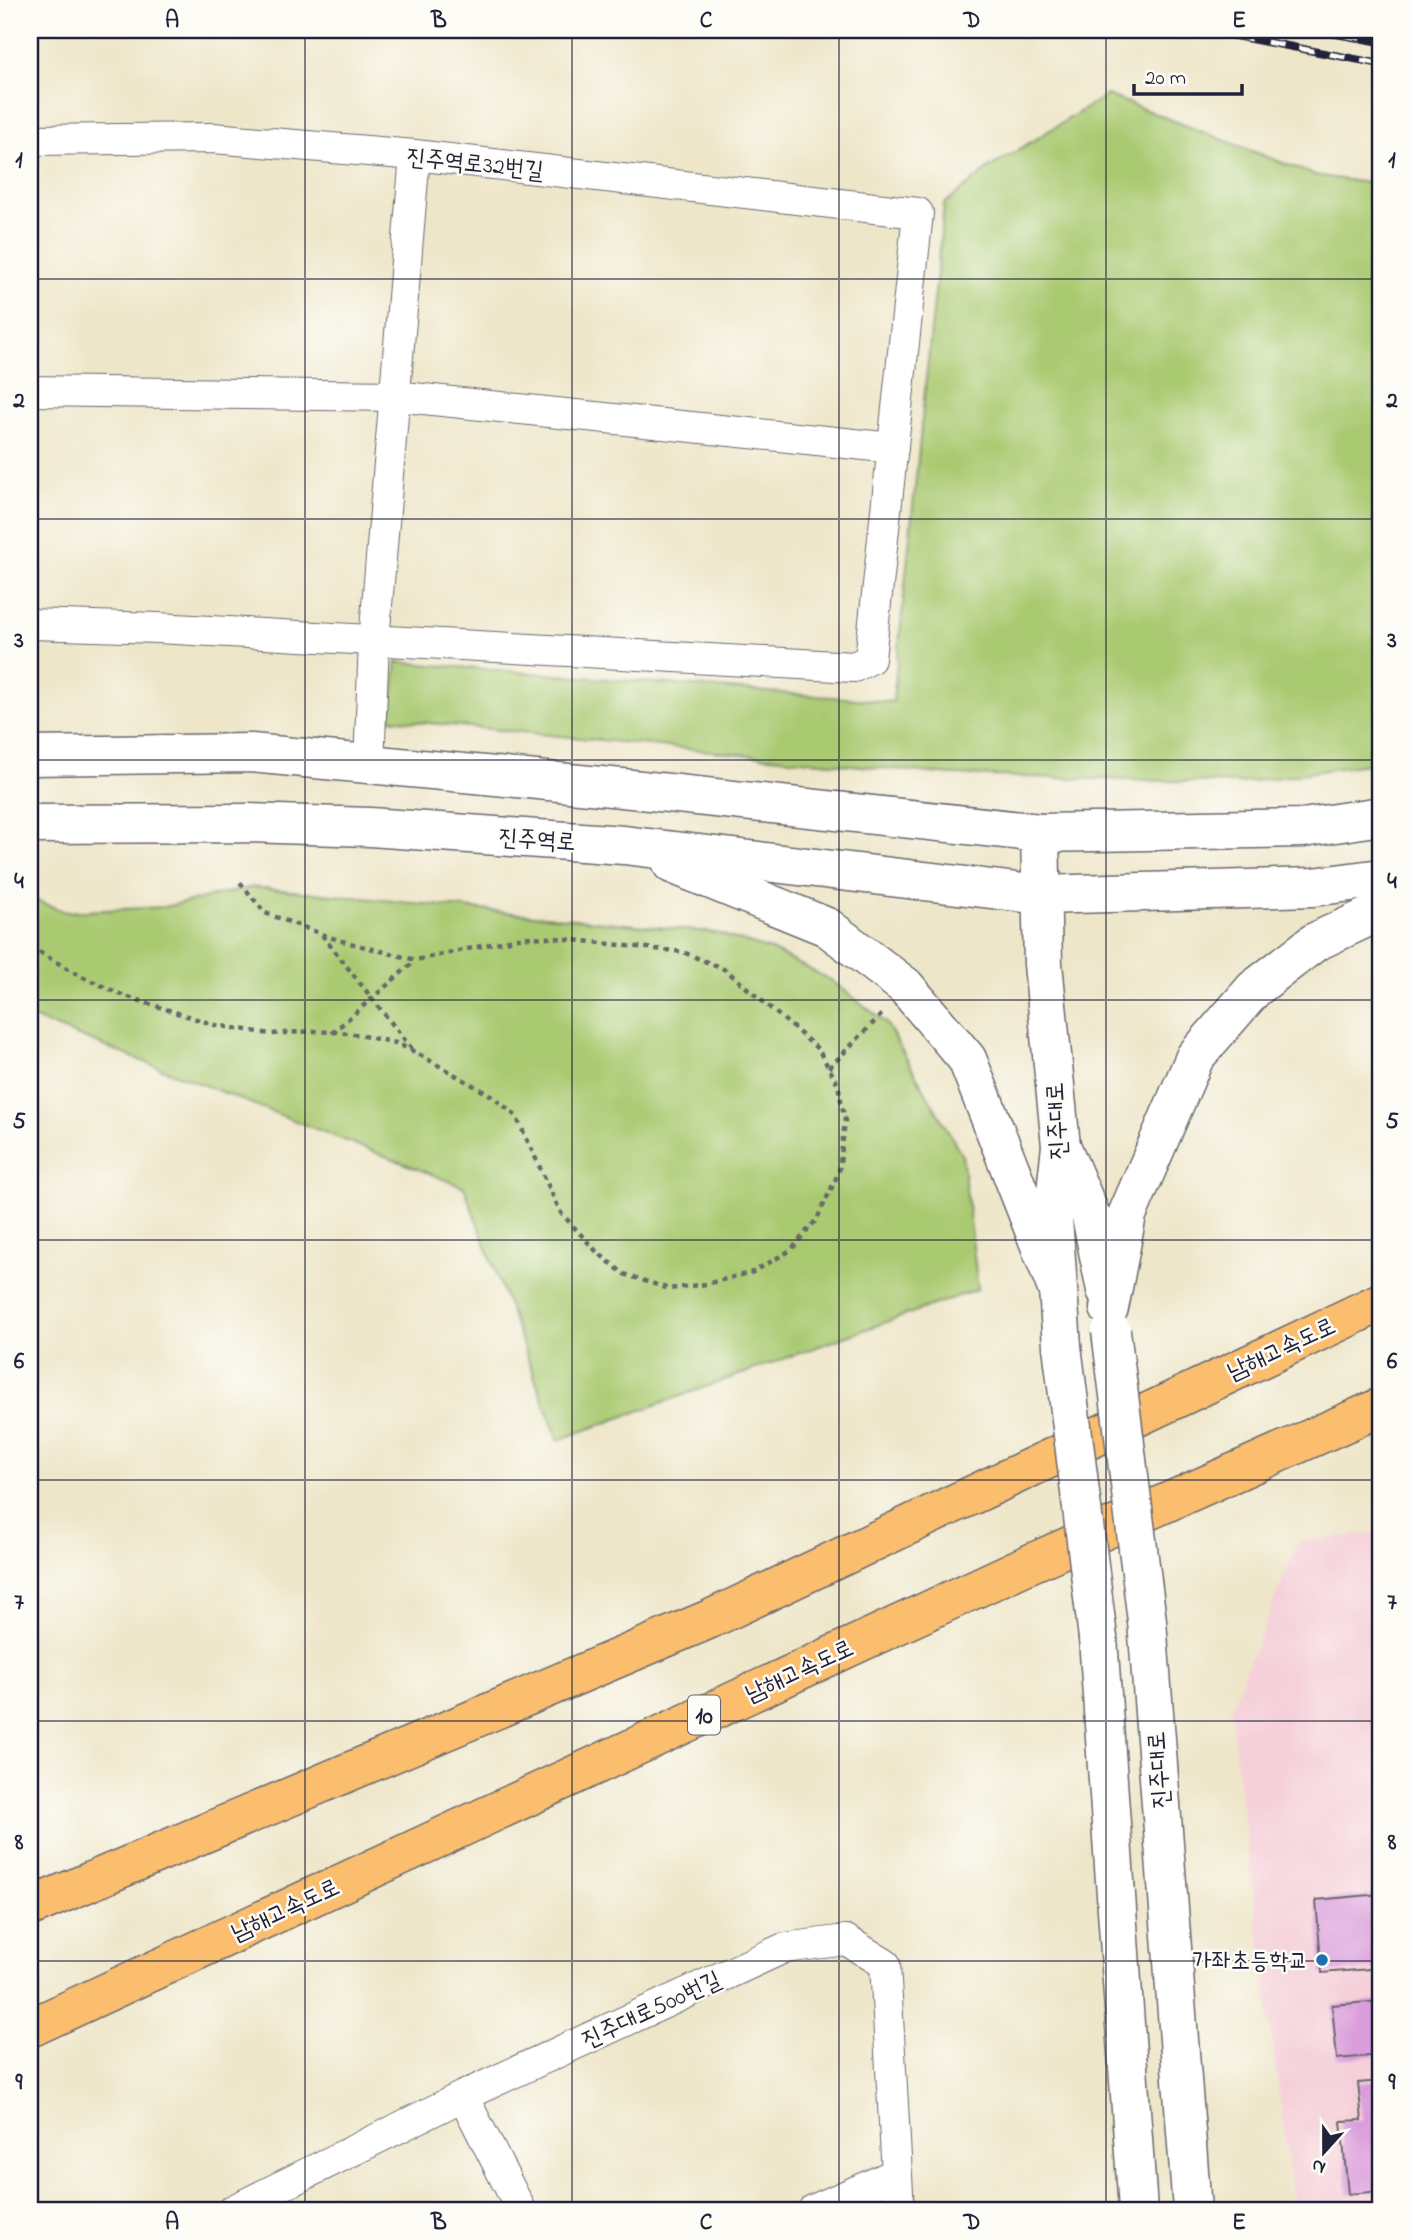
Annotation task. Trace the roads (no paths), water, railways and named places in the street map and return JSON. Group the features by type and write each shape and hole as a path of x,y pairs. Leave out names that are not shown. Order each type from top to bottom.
{"highway":[{"name":"남해고속도로","path":"30,1907 710,1619 1381,1302"},
{"name":"남해고속도로","path":"30,2028 1020,1568 1381,1408"}],"street":[{"name":"진주역로32번길","path":"30,140 213,138 415,155 918,213 893,448"},
{"path":"369,765 374,640 415,155"},
{"path":"30,391 395,396 893,448 870,659 854,667 158,628 30,624"},
{"path":"30,756 251,753 622,788 1040,833 1303,828 1381,816"},
{"name":"진주역로","path":"30,824 248,823 370,827 624,845 1041,895"},
{"name":"진주대로","path":"1040,833 1044,964 1061,1146 1053,1218 1056,1286 1098,1638 1138,2210"},
{"path":"624,845 827,927 905,986 967,1059 1056,1286"},
{"path":"1041,895 1313,887 1381,878"},
{"path":"1110,1319 1127,1215 1195,1057 1254,989 1315,942 1381,911"},
{"path":"1061,1146 1091,1216 1110,1319"},
{"name":"진주대로","path":"1110,1319 1147,1621 1192,2210"},
{"name":"진주대로500번길","path":"233,2210 463,2096 784,1948 846,1940 885,1964 899,2210"},
{"path":"463,2096 521,2210"},
{"path":"813,2210 895,2174"}],"railway":[{"path":"1204,30 1381,64"},
{"path":"1313,30 1381,42"}],"place":[{"name":"가좌초등학교","path":"1322,1960"}]}
